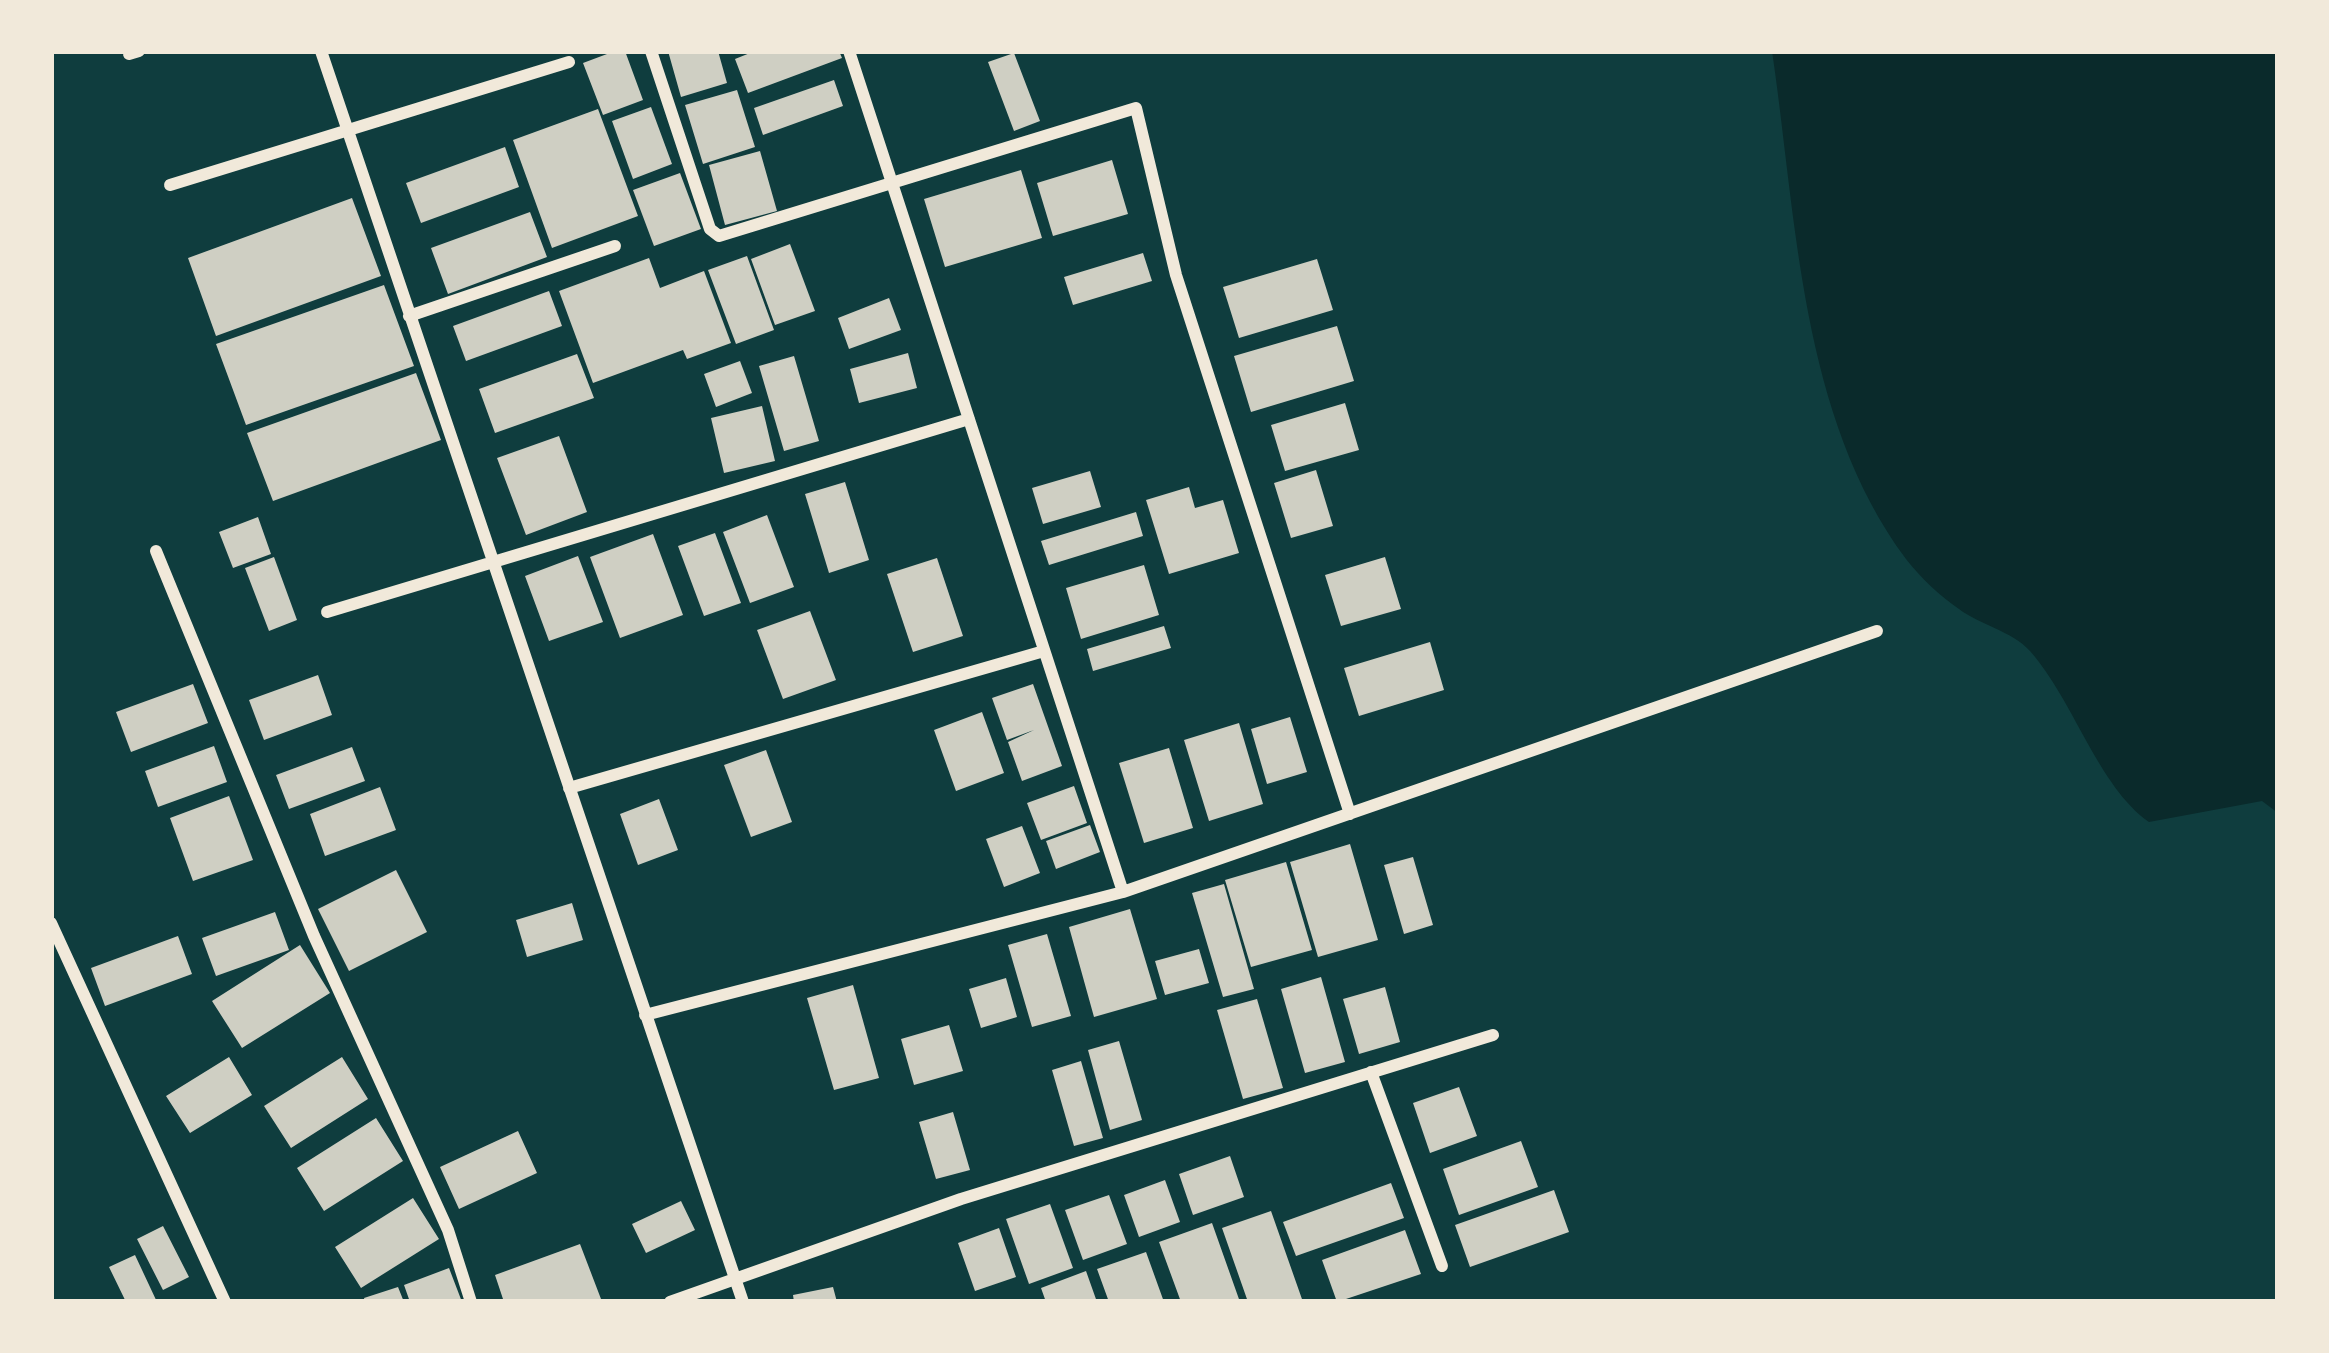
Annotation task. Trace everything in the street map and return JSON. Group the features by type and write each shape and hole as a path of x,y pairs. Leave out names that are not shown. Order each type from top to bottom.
{"street":[{"path":"321,51 742,1302"},
{"path":"651,51 715,235 894,185 1136,108 1176,275 1350,814"},
{"path":"850,51 1123,892"},
{"path":"170,185 569,62"},
{"path":"409,316 615,246"},
{"path":"327,612 969,419"},
{"path":"157,551 314,936 448,1230 471,1302"},
{"path":"645,1016 1123,892 1877,631"},
{"path":"569,788 1044,651"},
{"path":"51,923 226,1302"},
{"path":"670,1302 961,1199 1493,1035"},
{"path":"1371,1072 1442,1266"}],"water":[{"path":"1772,51 2278,51 2278,813 2262,801 2149,822 2115,787 2030,651 1952,604 1906,559 1871,503 1844,443 1824,380 1797,248"}],"building":[{"path":"625,51 643,100 603,115 583,63"},
{"path":"668,51 718,51 727,83 681,97"},
{"path":"755,51 839,51 842,58 748,93 735,59"},
{"path":"1014,53 1040,121 1014,131 988,62"},
{"path":"834,80 843,106 763,135 754,108"},
{"path":"737,90 755,147 703,164 685,105"},
{"path":"651,107 672,164 633,179 612,121"},
{"path":"598,109 638,216 552,248 513,140"},
{"path":"505,147 519,187 421,223 406,183"},
{"path":"760,151 777,211 725,225 709,165"},
{"path":"1112,160 1128,214 1053,236 1037,183"},
{"path":"1021,170 1042,238 945,267 924,199"},
{"path":"680,173 701,229 654,246 633,190"},
{"path":"352,198 381,276 216,336 188,258"},
{"path":"530,212 547,257 448,294 431,248"},
{"path":"790,244 815,311 775,325 751,259"},
{"path":"1143,253 1152,281 1073,305 1064,277"},
{"path":"747,256 774,330 736,344 708,270"},
{"path":"649,258 660,288 704,271 731,343 687,359 683,350 593,383 559,291"},
{"path":"1317,259 1333,310 1239,338 1223,287"},
{"path":"384,285 414,366 246,425 216,344"},
{"path":"549,291 562,326 466,361 453,326"},
{"path":"889,298 901,330 849,349 838,318"},
{"path":"1337,326 1354,381 1251,412 1234,356"},
{"path":"908,353 917,388 859,403 850,369"},
{"path":"577,354 594,398 495,433 479,389"},
{"path":"794,356 819,441 784,451 759,366"},
{"path":"740,361 752,393 716,407 704,374"},
{"path":"416,373 441,440 273,501 247,433"},
{"path":"1345,403 1359,450 1285,471 1271,425"},
{"path":"762,406 775,461 724,473 711,418"},
{"path":"559,436 587,512 526,535 497,458"},
{"path":"1316,470 1333,526 1291,538 1274,483"},
{"path":"1090,471 1101,507 1043,524 1032,488"},
{"path":"845,482 869,560 829,573 805,494"},
{"path":"1189,487 1195,508 1223,500 1239,553 1169,574 1146,500"},
{"path":"1136,512 1143,536 1049,565 1041,541"},
{"path":"767,515 794,587 750,603 723,532"},
{"path":"258,517 271,554 233,568 219,532"},
{"path":"715,533 741,603 704,616 678,546"},
{"path":"653,534 683,615 620,638 590,557"},
{"path":"578,556 603,622 549,641 525,576"},
{"path":"274,557 297,620 269,631 245,568"},
{"path":"1385,557 1401,609 1341,626 1325,575"},
{"path":"937,558 963,636 913,652 887,574"},
{"path":"1144,565 1159,615 1081,639 1066,588"},
{"path":"810,611 836,680 783,699 757,630"},
{"path":"1164,626 1171,648 1093,671 1087,649"},
{"path":"1430,642 1444,690 1359,716 1344,668"},
{"path":"318,675 332,715 264,740 249,700"},
{"path":"193,684 208,723 131,752 116,712"},
{"path":"1033,684 1062,766 1022,781 1008,742 1034,730 1007,740 992,698"},
{"path":"982,712 1004,773 956,791 934,730"},
{"path":"1290,717 1307,772 1267,784 1251,729"},
{"path":"1239,723 1263,804 1209,821 1184,740"},
{"path":"214,746 227,782 158,807 145,771"},
{"path":"352,747 365,781 289,809 276,775"},
{"path":"1169,748 1193,828 1144,843 1119,763"},
{"path":"766,750 792,822 751,837 724,765"},
{"path":"1074,786 1087,823 1041,840 1027,803"},
{"path":"380,787 396,830 325,856 310,814"},
{"path":"229,796 253,860 193,881 170,818"},
{"path":"659,799 678,850 638,865 620,814"},
{"path":"1090,825 1100,852 1056,869 1046,841"},
{"path":"1022,826 1040,873 1004,887 986,839"},
{"path":"1350,844 1378,940 1318,957 1290,862"},
{"path":"1413,857 1433,925 1404,934 1384,865"},
{"path":"1286,862 1312,950 1251,967 1225,880"},
{"path":"396,870 427,932 349,971 318,909"},
{"path":"1224,884 1254,989 1223,997 1192,893"},
{"path":"572,903 583,940 527,957 516,920"},
{"path":"1130,909 1157,999 1094,1017 1069,927"},
{"path":"275,912 289,950 216,976 202,938"},
{"path":"1047,934 1071,1016 1032,1027 1008,945"},
{"path":"178,936 192,974 105,1006 91,968"},
{"path":"300,945 330,993 242,1048 212,1001"},
{"path":"1199,949 1209,983 1165,995 1155,961"},
{"path":"1321,977 1345,1062 1305,1073 1281,989"},
{"path":"1006,978 1017,1017 981,1028 969,989"},
{"path":"853,985 879,1078 834,1090 807,998"},
{"path":"1385,987 1400,1042 1359,1054 1343,999"},
{"path":"1257,999 1283,1088 1243,1099 1217,1010"},
{"path":"949,1025 963,1071 914,1085 901,1039"},
{"path":"1119,1041 1142,1120 1110,1130 1088,1050"},
{"path":"229,1057 252,1095 190,1133 166,1096"},
{"path":"342,1057 368,1099 291,1148 264,1106"},
{"path":"1081,1061 1103,1138 1074,1146 1052,1070"},
{"path":"1459,1087 1477,1136 1430,1153 1413,1103"},
{"path":"953,1112 970,1170 936,1179 919,1122"},
{"path":"376,1118 403,1161 324,1211 297,1168"},
{"path":"518,1131 537,1173 459,1209 440,1167"},
{"path":"1521,1141 1538,1187 1459,1215 1443,1169"},
{"path":"1230,1156 1244,1197 1193,1215 1179,1174"},
{"path":"1165,1180 1180,1222 1139,1237 1124,1195"},
{"path":"1391,1183 1404,1218 1296,1256 1283,1222"},
{"path":"1554,1190 1569,1232 1470,1267 1455,1225"},
{"path":"1109,1195 1127,1244 1083,1260 1065,1210"},
{"path":"413,1198 439,1239 361,1288 335,1247"},
{"path":"681,1201 695,1230 646,1253 632,1224"},
{"path":"1050,1204 1073,1268 1029,1284 1006,1219"},
{"path":"1271,1211 1303,1302 1248,1302 1222,1228"},
{"path":"1212,1223 1240,1302 1181,1302 1159,1242"},
{"path":"163,1226 189,1277 163,1290 137,1239"},
{"path":"999,1228 1016,1277 975,1291 958,1243"},
{"path":"1405,1230 1421,1274 1337,1302 1322,1260"},
{"path":"580,1244 601,1299 504,1302 495,1275"},
{"path":"1146,1252 1164,1302 1109,1302 1097,1269"},
{"path":"135,1255 157,1302 126,1302 109,1267"},
{"path":"449,1268 462,1302 410,1302 404,1285"},
{"path":"1086,1271 1097,1302 1046,1302 1041,1288"},
{"path":"398,1287 404,1302 365,1302 364,1298"},
{"path":"833,1287 837,1302 794,1302 793,1295"}]}
